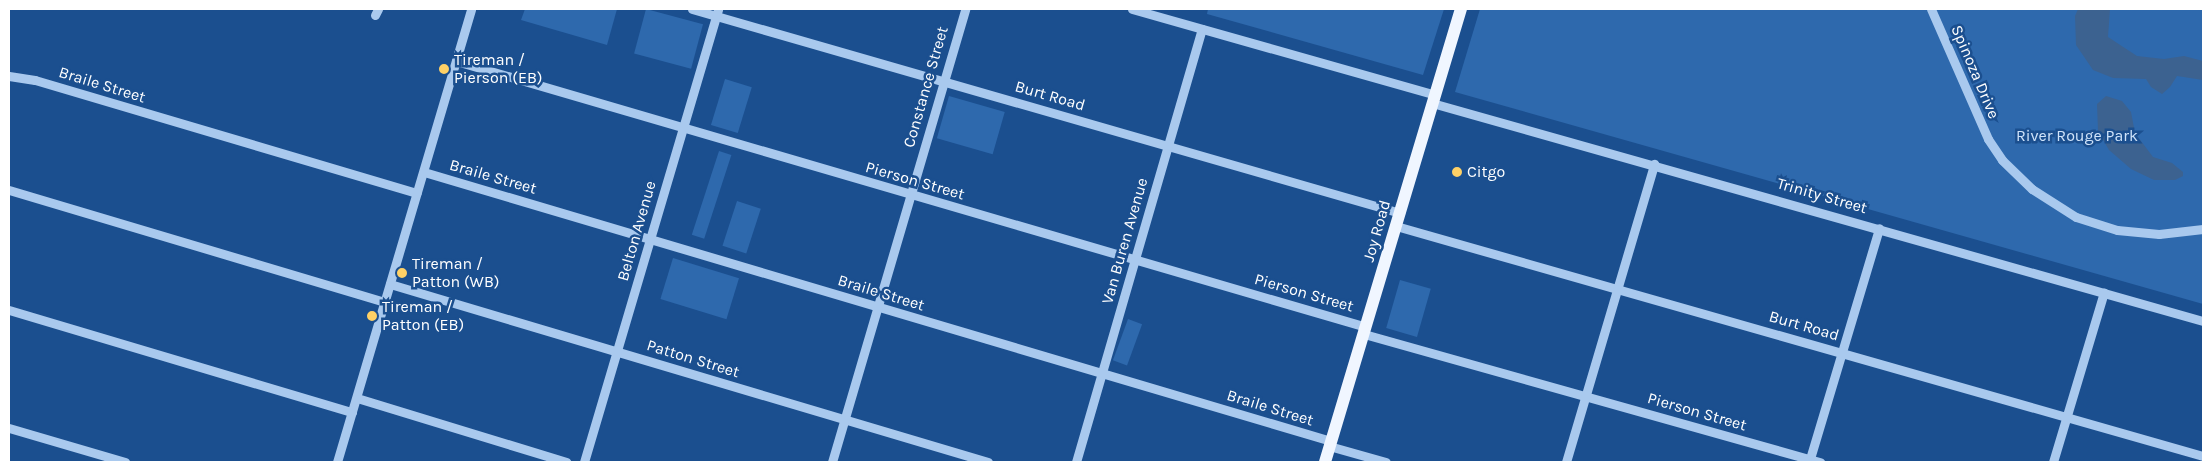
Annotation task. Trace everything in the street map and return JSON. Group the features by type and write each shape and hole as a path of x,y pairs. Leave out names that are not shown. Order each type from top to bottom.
{"main road":[{"name":"Joy Road","path":"1325,462 1461,9"}],"street":[{"path":"337,462 471,9"},
{"name":"Burt Road","path":"692,9 717,12 944,81 1400,213"},
{"name":"Constance Street","path":"832,462 965,9"},
{"name":"Trinity Street","path":"1132,9 1654,164 2203,321"},
{"name":"Spinoza Drive","path":"1931,9 1988,139 2002,160 2032,190 2076,217 2116,230 2159,234 2203,229"},
{"name":"Belton Avenue","path":"584,462 717,12"},
{"name":"Van Buren Avenue","path":"1076,462 1202,29"},
{"name":"Pierson Street","path":"456,61 1135,260 1586,396 1810,461 1820,462"},
{"name":"Braile Street","path":"9,76 45,83 417,194"},
{"path":"1566,462 1654,164"},
{"name":"Braile Street","path":"424,172 877,308 1102,373 1386,462"},
{"path":"9,190 385,302"},
{"name":"Burt Road","path":"1396,226 2203,456"},
{"path":"1810,461 1879,228"},
{"name":"Patton Street","path":"390,284 988,462"},
{"path":"2053,462 2104,292"},
{"path":"9,310 352,412"},
{"path":"356,398 566,462"},
{"path":"9,428 125,462"}],"green space":[{"path":"525,9 617,9 607,45 521,20"},
{"path":"646,9 703,24 691,69 634,53"},
{"path":"1208,9 1444,9 1423,75 1207,14"},
{"name":"River Rouge Park","path":"1480,9 2203,9 2203,304 1455,92"},
{"path":"725,79 752,87 738,133 711,125"},
{"path":"949,96 1005,112 993,154 937,138"},
{"path":"719,151 731,155 704,239 692,235"},
{"path":"737,201 761,209 746,253 722,246"},
{"path":"673,258 739,278 726,319 660,299"},
{"path":"1400,280 1431,289 1417,337 1386,328"},
{"path":"1128,319 1142,324 1127,365 1113,360"}],"shaded area":[{"path":"2078,9 2110,9 2108,37 2137,56 2164,59 2184,56 2203,61 2203,80 2177,76 2170,87 2162,94 2151,87 2146,79 2113,78 2093,70 2076,45 2075,16"},
{"path":"2106,96 2122,101 2131,112 2135,133 2153,157 2172,163 2183,172 2183,176 2175,180 2154,180 2131,169 2109,150 2098,131 2097,104"}],"place":[{"name":"Tireman / Pierson (EB)","path":"444,69"},
{"name":"Citgo","path":"1457,172"},
{"name":"Tireman / Patton (WB)","path":"402,273"},
{"name":"Tireman / Patton (EB)","path":"372,316"}]}
